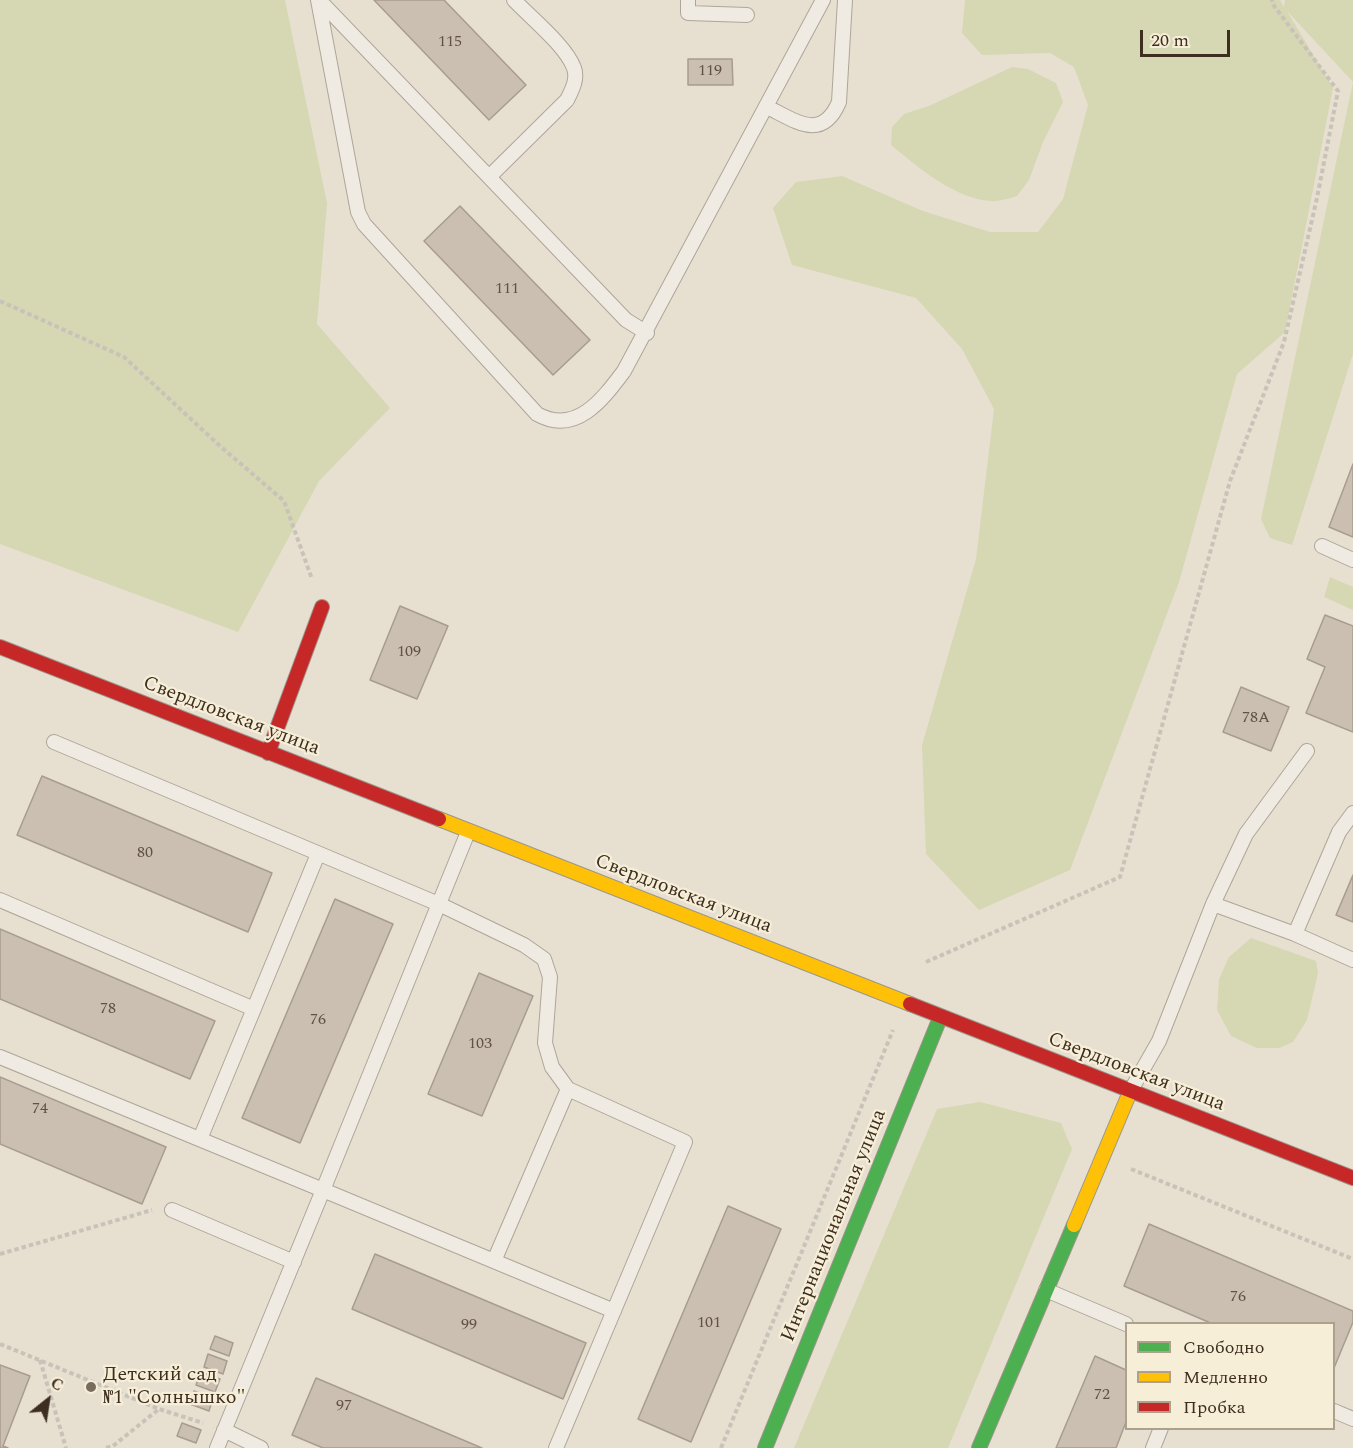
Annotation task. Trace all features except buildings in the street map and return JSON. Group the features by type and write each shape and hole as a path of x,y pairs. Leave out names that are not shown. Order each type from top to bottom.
{"main road":[{"path":"268,753 322,607"},
{"name":"Свердловская улица","path":"0,647 940,1018 1353,1178"},
{"name":"Интернациональная улица","path":"765,1448 940,1018"},
{"path":"979,1448 1130,1092"}],"lane":[{"path":"318,0 626,320 647,333"},
{"path":"318,0 358,212 363,224 537,414 547,419 561,421 574,419 592,410 624,371 647,333 823,0"},
{"path":"489,177 567,100 574,87 575,70 568,56 514,0"},
{"path":"688,0 688,13 747,15"},
{"path":"767,107 813,126 825,124 834,114 839,102 845,0"},
{"path":"322,25 340,23"},
{"path":"1322,546 1353,560"},
{"path":"54,742 441,904 514,939 544,959 550,977 545,1042 552,1067 568,1089 685,1142 556,1448"},
{"path":"1130,1092 1160,1041 1213,904 1246,834 1307,750"},
{"path":"1295,934 1339,832 1353,813"},
{"path":"217,1448 441,904 468,832"},
{"path":"200,1139 318,854"},
{"path":"0,900 254,1009"},
{"path":"1213,904 1295,934 1353,960"},
{"path":"0,1057 614,1311"},
{"path":"494,1261 568,1089"},
{"path":"165,1209 294,1262"},
{"path":"1046,1290 1125,1324"},
{"path":"1335,1411 1353,1419"},
{"path":"224,1430 261,1448"},
{"path":"1153,1448 1160,1430"}],"path":[{"path":"926,962 1120,877 1230,481 1284,342 1317,198 1338,91 1272,0"},
{"path":"0,301 124,357 220,446 284,501 322,607"},
{"path":"721,1448 894,1027"},
{"path":"1130,1168 1353,1259"},
{"path":"0,1254 165,1209"},
{"path":"0,1344 159,1409 224,1430"},
{"path":"40,1360 66,1448"},
{"path":"106,1448 113,1446 159,1409"}],"green space":[{"path":"0,0 285,0 327,203 317,324 390,408 319,481 238,632 0,544"},
{"path":"965,0 1280,0 1284,7 1285,0 1353,0 1353,82 1287,11 1333,88 1285,332 1237,374 1179,582 1070,870 979,910 926,854 922,745 976,559 994,409 962,349 916,298 792,265 773,208 796,182 842,176 923,211 990,232 1038,232 1063,199 1088,105 1074,67 1050,53 982,55 962,33"},
{"path":"1012,67 1028,69 1056,83 1063,102 1043,142 1029,180 1017,196 994,201 967,196 939,181 891,145 892,127 904,114 929,106"},
{"path":"1353,82 1353,354 1292,545 1270,538 1261,519"},
{"path":"1330,577 1353,587 1353,610 1324,597"},
{"path":"1251,938 1316,961 1318,973 1307,1020 1293,1042 1279,1048 1257,1048 1231,1036 1217,1010 1219,979 1229,957"},
{"path":"980,1102 1061,1123 1072,1149 948,1448 794,1448 937,1109"}],"traffic: fast":[{"path":"765,1448 940,1018"},
{"path":"979,1448 1074,1225"}],"traffic: slow":[{"path":"439,819 910,1004"},
{"path":"1074,1225 1130,1092"}],"traffic: jam":[{"path":"268,753 322,607"},
{"path":"0,647 439,819"},
{"path":"910,1004 1353,1178"}],"place":[{"name":"Детский сад №1 \"Солнышко\"","path":"91,1387"}]}
